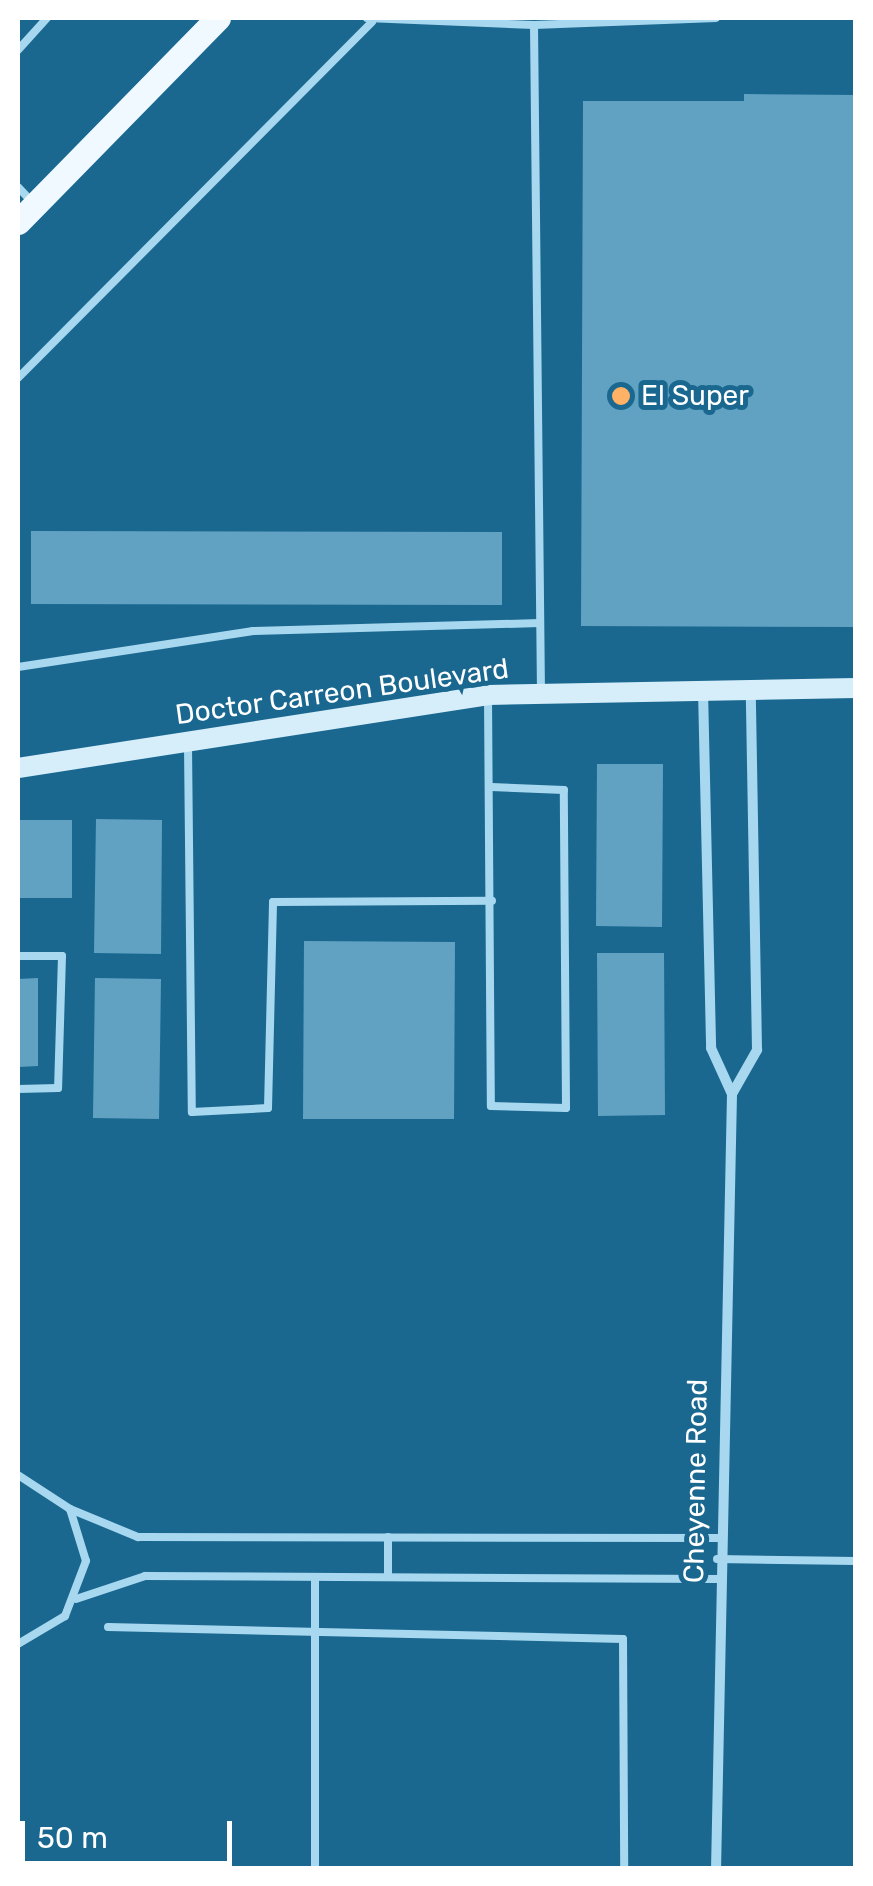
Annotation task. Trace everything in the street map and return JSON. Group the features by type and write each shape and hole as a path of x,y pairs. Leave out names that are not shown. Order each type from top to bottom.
{"main road":[{"path":"27,214 212,19"},
{"name":"Doctor Carreon Boulevard","path":"18,768 488,695 856,688"}],"street":[{"name":"Cheyenne Road","path":"703,690 710,1048 732,1094 717,1538 716,1868"},
{"name":"Cheyenne Road","path":"732,1094 757,1050 751,690"}],"lane":[{"path":"18,50 47,18"},
{"path":"18,378 370,20 534,25 716,18"},
{"path":"534,25 541,692"},
{"path":"18,187 27,214"},
{"path":"18,667 253,631 540,623"},
{"path":"488,695 491,1106 566,1108 564,790 491,787"},
{"path":"188,741 192,1112 268,1108 273,902 492,901"},
{"path":"18,956 62,956 58,1088 18,1089"},
{"path":"18,1474 70,1509 138,1537 717,1538"},
{"path":"18,1644 51,1630 76,1599 86,1551 70,1509"},
{"path":"388,1537 388,1577"},
{"path":"717,1559 856,1560"},
{"path":"76,1599 127,1577 717,1578"},
{"path":"315,1577 315,1868"},
{"path":"108,1627 292,1628 315,1639 622,1639 624,1868"}],"building":[{"path":"744,94 856,95 856,627 581,626 583,101 744,101"},
{"path":"31,531 502,532 502,605 31,604"},
{"path":"597,764 663,764 662,927 596,926"},
{"path":"96,819 162,820 161,954 94,953"},
{"path":"18,820 72,820 72,898 18,898"},
{"path":"304,941 455,942 454,1119 303,1119"},
{"path":"597,953 664,953 665,1115 598,1116"},
{"path":"38,978 38,1066 18,1067 18,979"},
{"path":"95,978 161,979 159,1119 93,1118"}],"place":[{"name":"El Super","path":"621,396"}]}
